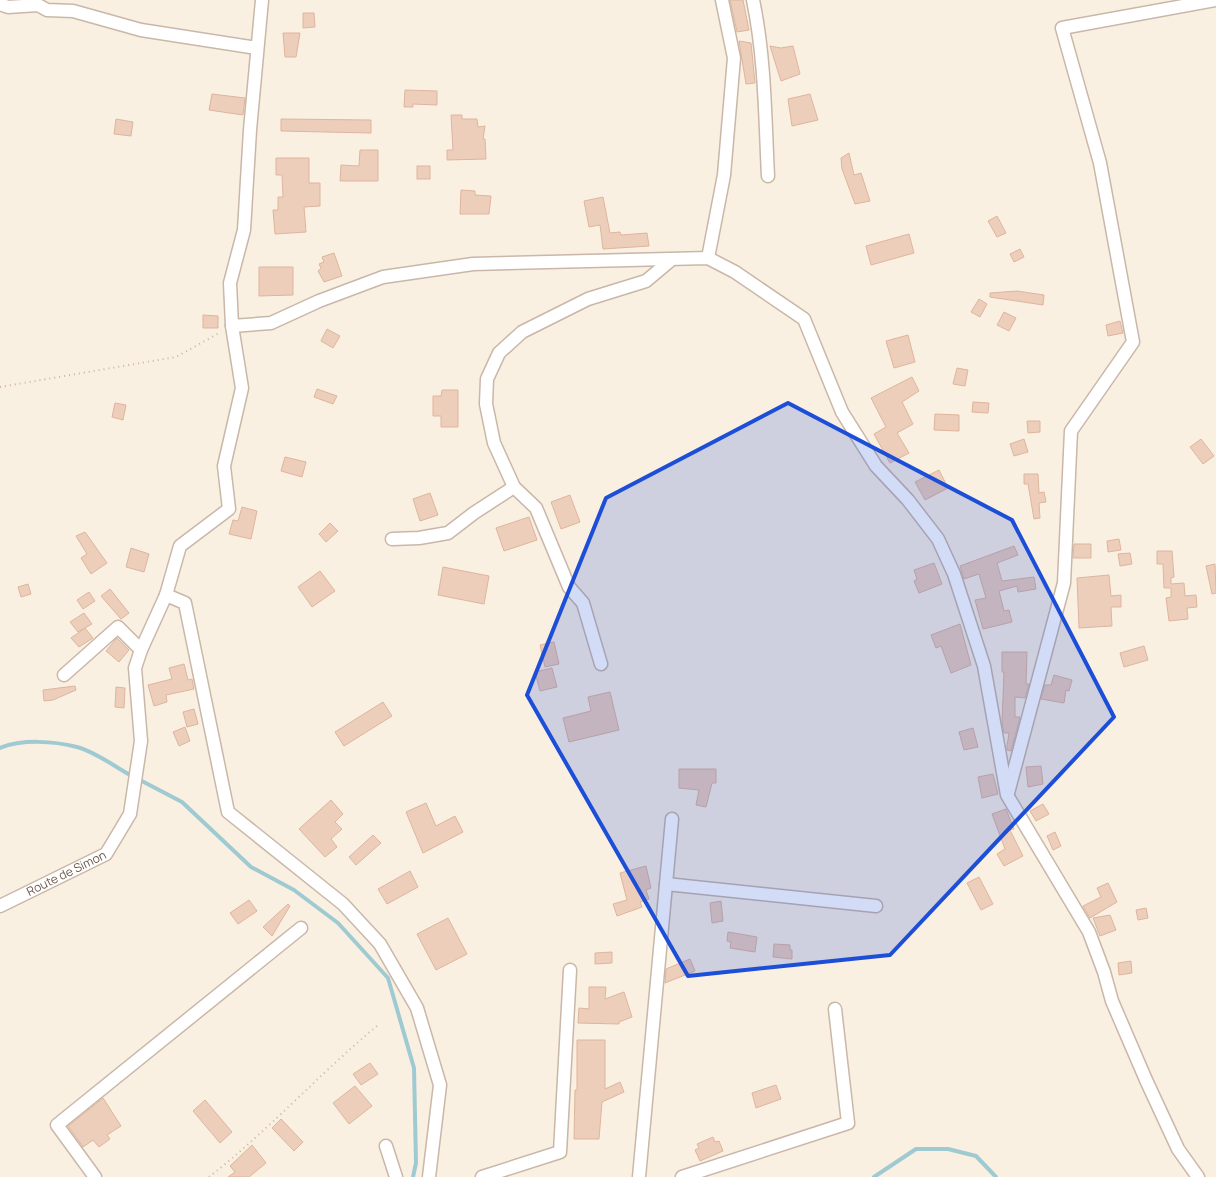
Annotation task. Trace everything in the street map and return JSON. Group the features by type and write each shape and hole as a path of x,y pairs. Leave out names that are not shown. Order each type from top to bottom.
{"street":[{"path":"262,0 244,230 230,283 232,326 271,323 319,301 383,277 473,264 708,258 743,277 804,319 842,412 876,466 908,500 938,539 954,574 984,666 1007,795 1089,932 1104,972 1112,1001 1146,1080 1178,1149 1198,1177"},
{"path":"708,258 724,174 734,58 722,0"},
{"path":"752,0 758,24 763,71 768,176"},
{"path":"1007,795 1064,583 1071,431 1133,342 1100,163 1062,28 1216,0"},
{"path":"0,4 8,7 38,5 46,10 73,11 141,30 257,48"},
{"path":"601,664 583,603 569,587 536,508 514,487 494,442 486,404 487,379 499,354 522,332 588,299 646,281 671,260"},
{"name":"Route de Simon","path":"0,906 106,854 130,814 141,742 135,668 141,650 166,595 180,546 229,509 224,466 242,388 232,326"},
{"path":"392,539 419,538 448,533 474,513 514,487"},
{"path":"166,595 185,603 228,812 343,904 380,944 417,1008 440,1085 429,1177"},
{"path":"64,674 118,627 141,650"},
{"path":"639,1177 672,819"},
{"path":"666,884 876,906"},
{"path":"95,1177 57,1125 301,928"},
{"path":"482,1177 560,1152 570,970"},
{"path":"682,1177 848,1123 835,1009"},
{"path":"386,1146 396,1177"}],"path":[{"path":"0,386 176,357 232,326"},
{"path":"209,1177 239,1154 346,1052 377,1026"}],"highlighted area":[{"path":"788,403 1012,520 1114,717 890,955 688,976 527,695 606,498"}],"building":[{"path":"730,0 743,0 749,30 737,32"},
{"path":"303,13 314,13 315,27 303,28"},
{"path":"283,33 300,33 296,57 285,57"},
{"path":"739,41 751,43 755,83 746,84"},
{"path":"770,46 781,48 793,46 800,74 781,81"},
{"path":"405,90 437,91 437,105 413,104 413,107 404,107"},
{"path":"212,94 245,98 243,115 209,110"},
{"path":"810,94 818,120 792,126 788,99"},
{"path":"451,115 462,115 462,119 477,119 478,127 485,126 483,139 485,139 486,159 447,160 447,150 453,150"},
{"path":"116,119 133,122 131,136 114,134"},
{"path":"281,119 371,120 371,133 281,131"},
{"path":"360,150 378,150 378,181 340,181 341,165 359,166"},
{"path":"849,153 854,175 861,173 870,201 855,204 842,169 841,158"},
{"path":"276,158 309,158 309,183 320,183 320,206 304,207 306,232 275,234 273,210 278,210 278,197 283,197 282,175 276,175"},
{"path":"417,166 430,166 430,179 417,179"},
{"path":"461,190 475,191 475,195 491,196 489,214 460,214"},
{"path":"603,197 610,233 620,232 621,235 647,233 649,246 603,249 600,225 589,227 584,201"},
{"path":"997,216 1006,233 997,237 988,221"},
{"path":"909,234 914,253 871,265 866,246"},
{"path":"1020,249 1024,257 1014,262 1010,254"},
{"path":"334,253 342,276 324,282 318,271 321,268 319,264 324,262 322,257"},
{"path":"259,267 293,267 293,295 259,296"},
{"path":"1017,291 1044,295 1043,305 990,297 990,293"},
{"path":"979,299 987,304 980,317 971,312"},
{"path":"1004,312 1016,318 1009,331 997,325"},
{"path":"203,315 218,316 218,328 203,328"},
{"path":"1120,321 1123,333 1108,336 1106,325"},
{"path":"327,329 340,336 333,348 321,341"},
{"path":"908,335 915,362 894,368 886,341"},
{"path":"957,368 968,370 965,386 953,384"},
{"path":"912,377 919,391 902,402 913,424 897,433 909,453 890,463 874,434 886,427 871,398"},
{"path":"317,389 337,396 333,404 314,397"},
{"path":"442,390 458,390 458,427 441,427 441,416 433,416 433,396 441,396"},
{"path":"973,402 989,403 988,413 972,412"},
{"path":"115,403 126,405 123,420 112,417"},
{"path":"935,414 959,415 959,431 934,430"},
{"path":"1027,421 1040,421 1040,432 1028,433"},
{"path":"1024,439 1028,452 1014,456 1010,444"},
{"path":"1201,439 1214,456 1203,464 1190,447"},
{"path":"285,457 306,462 302,477 281,471"},
{"path":"939,470 948,488 925,500 915,482"},
{"path":"1024,474 1038,474 1039,493 1044,492 1046,502 1039,503 1040,518 1034,519 1028,484 1024,484"},
{"path":"430,493 438,515 420,521 413,499"},
{"path":"570,495 580,522 561,529 551,502"},
{"path":"242,507 257,511 251,539 229,534 233,520 238,521"},
{"path":"529,517 537,540 504,551 496,528"},
{"path":"330,523 338,531 326,542 319,534"},
{"path":"85,532 107,563 91,574 81,558 87,554 76,536"},
{"path":"1119,539 1121,550 1108,552 1107,541"},
{"path":"1074,544 1091,544 1091,558 1073,558"},
{"path":"1014,546 1018,555 997,563 1002,581 1034,577 1036,589 1018,592 1017,586 999,591 1004,611 1009,610 1012,622 983,629 975,600 986,598 979,574 964,579 960,566"},
{"path":"131,548 149,554 144,572 126,567"},
{"path":"1157,551 1172,551 1174,577 1171,578 1171,584 1184,583 1185,596 1196,595 1197,607 1187,608 1188,619 1169,621 1166,598 1171,597 1171,588 1164,588 1163,564 1157,564"},
{"path":"1130,553 1132,564 1120,566 1118,554"},
{"path":"934,563 942,584 919,593 914,581 917,579 914,570"},
{"path":"1215,564 1216,593 1212,594 1206,566"},
{"path":"443,567 489,576 484,604 438,595"},
{"path":"320,571 335,591 312,607 298,587"},
{"path":"1109,575 1111,596 1121,595 1121,607 1111,607 1112,626 1079,628 1077,578"},
{"path":"28,584 31,594 21,597 18,587"},
{"path":"110,589 129,613 121,619 101,596"},
{"path":"89,592 95,601 83,609 77,600"},
{"path":"84,613 92,624 78,632 70,622"},
{"path":"960,624 971,665 951,673 941,646 936,648 931,635"},
{"path":"85,628 93,638 79,647 71,638"},
{"path":"117,638 129,650 119,662 106,651"},
{"path":"554,642 559,664 545,667 540,645"},
{"path":"1144,646 1148,660 1124,667 1120,653"},
{"path":"1002,652 1027,652 1026,684 1029,684 1025,698 1015,697 1015,717 1020,717 1011,751 1007,750 1009,733 1004,733 1002,723 1004,672 1002,672"},
{"path":"184,664 188,680 192,679 194,689 166,695 167,702 154,706 148,685 172,679 169,668"},
{"path":"552,668 557,687 540,691 535,672"},
{"path":"1054,675 1072,680 1069,691 1066,690 1064,703 1041,699 1045,685 1051,685"},
{"path":"75,686 76,690 53,700 44,701 43,690"},
{"path":"116,687 125,688 124,708 115,707"},
{"path":"610,692 619,730 569,742 563,718 591,711 588,697"},
{"path":"383,702 392,716 344,746 335,732"},
{"path":"194,709 198,724 187,727 183,712"},
{"path":"185,727 190,741 179,746 173,732"},
{"path":"973,728 978,747 964,750 959,732"},
{"path":"1041,766 1043,784 1028,787 1026,767"},
{"path":"679,769 716,769 716,783 712,783 706,807 696,805 699,790 679,788"},
{"path":"993,774 998,794 982,798 978,777"},
{"path":"331,800 343,814 335,822 342,829 331,839 337,847 325,857 299,829"},
{"path":"426,803 436,826 455,816 463,832 423,853 406,812"},
{"path":"1043,804 1049,814 1036,821 1030,811"},
{"path":"1006,809 1014,829 1010,830 1023,856 1004,866 997,854 1005,849 992,814"},
{"path":"1055,832 1061,846 1053,850 1047,836"},
{"path":"373,835 381,843 356,865 349,857"},
{"path":"646,866 651,888 646,890 649,899 640,902 642,907 617,916 613,904 627,900 620,873"},
{"path":"410,871 418,887 387,904 378,889"},
{"path":"979,877 993,904 981,910 967,883"},
{"path":"1108,883 1117,902 1090,918 1083,906 1101,897 1097,888"},
{"path":"249,900 257,911 238,924 230,913"},
{"path":"721,901 723,921 712,923 710,903"},
{"path":"288,904 290,906 272,936 263,927"},
{"path":"1146,908 1148,918 1138,920 1136,910"},
{"path":"1110,915 1116,930 1100,936 1093,918"},
{"path":"448,918 467,954 436,970 417,934"},
{"path":"728,932 757,937 755,952 730,948 731,942 727,941"},
{"path":"774,944 790,945 792,959 773,957"},
{"path":"612,952 612,963 595,964 595,953"},
{"path":"690,959 695,971 665,983 666,969"},
{"path":"1131,961 1132,973 1119,975 1118,963"},
{"path":"589,987 606,987 605,999 624,992 632,1017 619,1022 619,1024 578,1023 579,1008 589,1009"},
{"path":"577,1040 605,1040 605,1089 620,1082 624,1092 602,1102 599,1139 574,1139 575,1090 577,1090"},
{"path":"370,1063 378,1074 361,1085 353,1074"},
{"path":"776,1085 781,1099 756,1108 752,1093"},
{"path":"355,1086 372,1106 349,1124 333,1103"},
{"path":"103,1098 121,1126 107,1135 110,1139 99,1147 93,1140 83,1147 68,1126"},
{"path":"205,1100 232,1132 220,1143 193,1111"},
{"path":"281,1119 303,1142 294,1151 272,1128"},
{"path":"713,1137 715,1142 719,1141 723,1151 700,1161 695,1150 699,1148 697,1144"},
{"path":"252,1145 266,1163 249,1177 228,1177 235,1172 230,1166"}],"waterway":[{"path":"0,748 28,742 68,745 91,752 132,776"},
{"path":"138,779 182,802 251,867 294,890 338,923 388,978 414,1068 416,1163 413,1177"},
{"path":"874,1177 916,1149 948,1149 976,1156 996,1177"}]}
